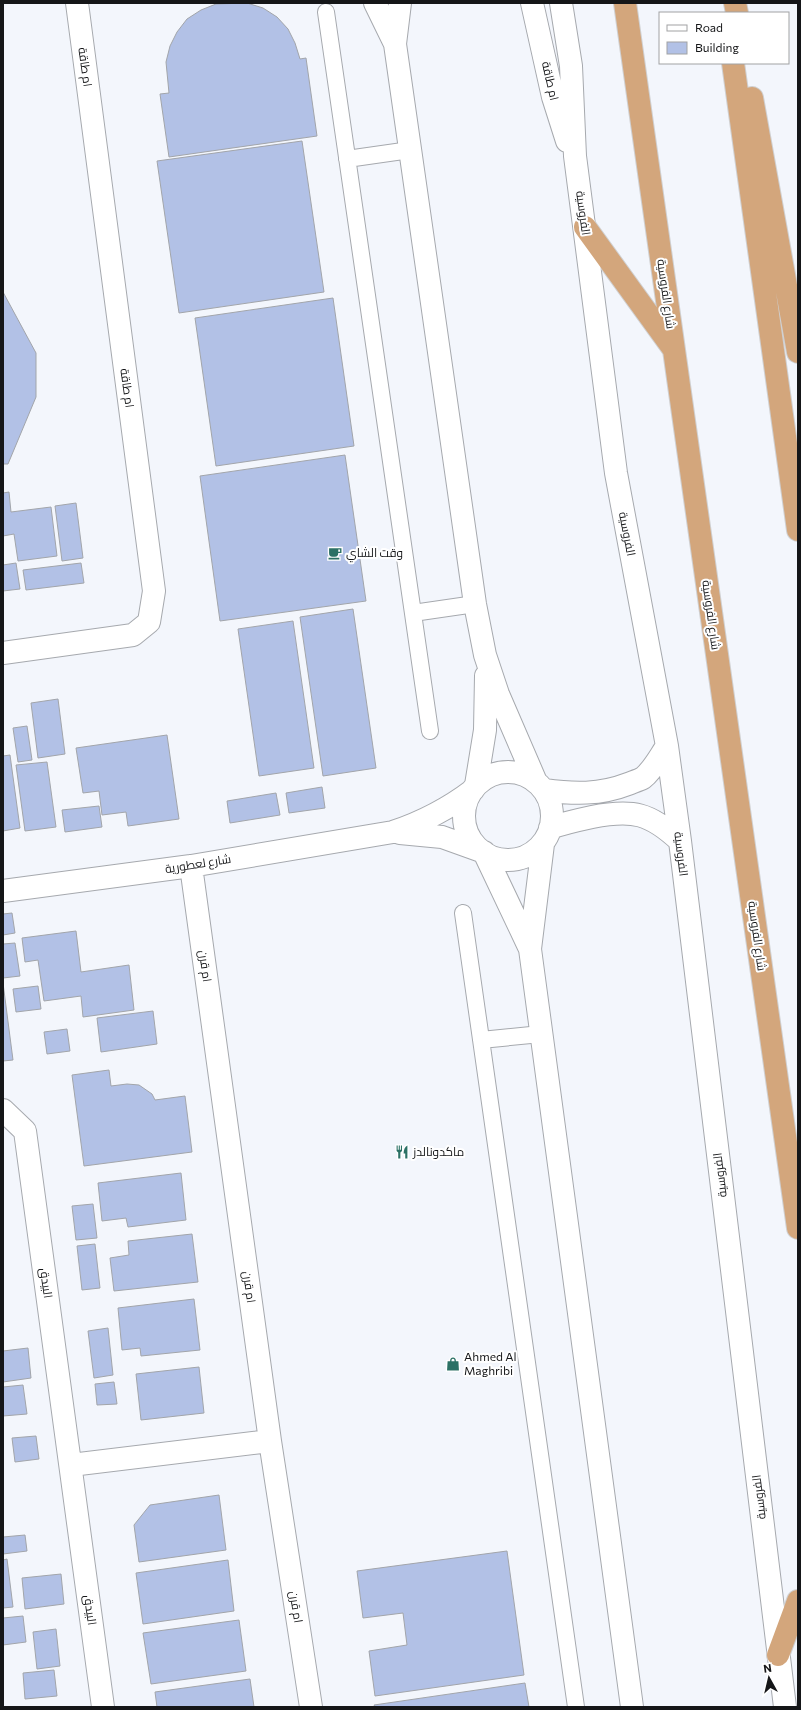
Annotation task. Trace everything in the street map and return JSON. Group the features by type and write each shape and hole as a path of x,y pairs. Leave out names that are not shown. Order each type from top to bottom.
{"highway":[{"name":"شارع الفروسية","path":"625,3 798,1228"},
{"path":"733,64 798,530"},
{"path":"746,64 798,352"},
{"path":"584,227 674,349"},
{"path":"778,1655 798,1601"}],"street":[{"name":"ام طاقة","path":"3,652 133,635 149,622 154,591 77,3"},
{"path":"375,3 395,44"},
{"path":"400,3 395,44 475,604 485,655 514,734 552,808 530,949 632,1707"},
{"name":"ام طاقة","path":"532,3 560,122 565,138 575,156"},
{"name":"الفروسية","path":"561,3 571,66 575,156 616,473 667,746 680,841 785,1707"},
{"path":"474,788 484,730 486,692 485,655"},
{"path":"667,746 656,763 642,778 625,785 600,792 573,794 540,786 528,776 515,772 501,772 488,777 474,788 468,796 464,809 464,824 468,836 488,856 502,860 515,859 528,855 547,836 566,822 611,813 631,812 648,818 664,827 680,841"},
{"name":"شارع لعطورية","path":"3,891 191,866 393,832 417,824 440,813 474,788"},
{"name":"شارع لعطورية","path":"393,832 442,837 483,851"},
{"path":"483,851 530,949"},
{"name":"ام قرن","path":"191,866 270,1441 311,1707"},
{"name":"البيدق","path":"3,1110 25,1131 103,1707"},
{"path":"71,1465 270,1441"}],"lane":[{"path":"326,12 430,731"},
{"path":"347,159 410,150"},
{"path":"413,613 475,604"},
{"path":"463,913 576,1707"},
{"path":"480,1040 541,1034"}],"building":[{"path":"247,3 263,8 277,17 288,29 295,43 300,59 306,58 317,136 169,157 160,94 169,93 166,62 170,46 177,32 187,19 201,10 216,4"},
{"path":"302,141 324,292 179,313 157,161"},
{"path":"3,292 36,353 36,397 8,464 3,464"},
{"path":"333,298 354,446 216,466 195,318"},
{"path":"345,455 366,601 220,621 200,476"},
{"path":"9,492 11,512 51,507 57,556 18,561 14,534 3,536 3,493"},
{"path":"76,503 83,558 62,561 55,506"},
{"path":"16,563 20,589 3,591 3,565"},
{"path":"81,563 84,583 26,590 23,570"},
{"path":"353,609 376,768 323,776 300,617"},
{"path":"293,621 314,768 259,776 238,629"},
{"path":"58,699 65,754 38,758 31,703"},
{"path":"27,726 32,760 18,762 13,728"},
{"path":"167,735 179,819 128,826 126,812 102,815 99,791 83,793 76,748"},
{"path":"10,755 20,828 3,831 3,756"},
{"path":"47,762 56,827 25,831 16,765"},
{"path":"322,787 325,808 289,813 286,793"},
{"path":"276,793 280,815 230,823 227,801"},
{"path":"99,806 102,827 65,832 62,810"},
{"path":"12,913 15,933 3,935 3,914"},
{"path":"76,931 81,972 129,965 134,1010 83,1017 81,996 44,1001 38,960 25,962 22,938"},
{"path":"15,943 20,976 3,978 3,944"},
{"path":"3,983 13,1060 3,1061"},
{"path":"38,986 41,1009 16,1012 13,989"},
{"path":"153,1011 157,1044 101,1052 97,1018"},
{"path":"67,1029 70,1051 47,1054 44,1032"},
{"path":"109,1070 111,1086 127,1084 139,1085 152,1094 155,1100 185,1096 192,1152 84,1166 72,1075"},
{"path":"181,1173 186,1220 128,1227 126,1218 102,1221 98,1183"},
{"path":"93,1204 97,1238 76,1240 72,1206"},
{"path":"192,1234 198,1282 114,1291 110,1258 129,1255 128,1241"},
{"path":"95,1244 100,1288 82,1290 77,1246"},
{"path":"194,1299 200,1350 141,1356 140,1348 122,1350 118,1308"},
{"path":"108,1328 113,1375 94,1378 88,1331"},
{"path":"28,1348 31,1378 3,1382 3,1351"},
{"path":"199,1367 204,1413 141,1420 136,1374"},
{"path":"114,1382 117,1404 97,1405 95,1384"},
{"path":"23,1385 27,1414 3,1416 3,1387"},
{"path":"36,1436 39,1459 15,1462 12,1438"},
{"path":"219,1495 226,1550 139,1562 134,1525 150,1505"},
{"path":"25,1535 27,1551 3,1554 3,1537"},
{"path":"507,1551 524,1675 375,1696 369,1651 407,1645 403,1613 363,1618 357,1571"},
{"path":"7,1559 13,1607 3,1608 3,1560"},
{"path":"228,1560 234,1611 143,1624 136,1573"},
{"path":"61,1574 64,1604 25,1609 22,1578"},
{"path":"23,1616 26,1642 3,1645 3,1618"},
{"path":"239,1620 246,1671 151,1684 143,1633"},
{"path":"56,1629 60,1666 37,1669 33,1632"},
{"path":"54,1670 57,1696 25,1699 23,1673"},
{"path":"250,1679 254,1707 157,1707 155,1692"},
{"path":"525,1683 529,1707 375,1707 374,1705"}],"place":[{"name":"وقت الشاي","path":"335,553"},
{"name":"ماكدونالدز","path":"402,1152"},
{"name":"Ahmed Al Maghribi","path":"453,1364"}]}
